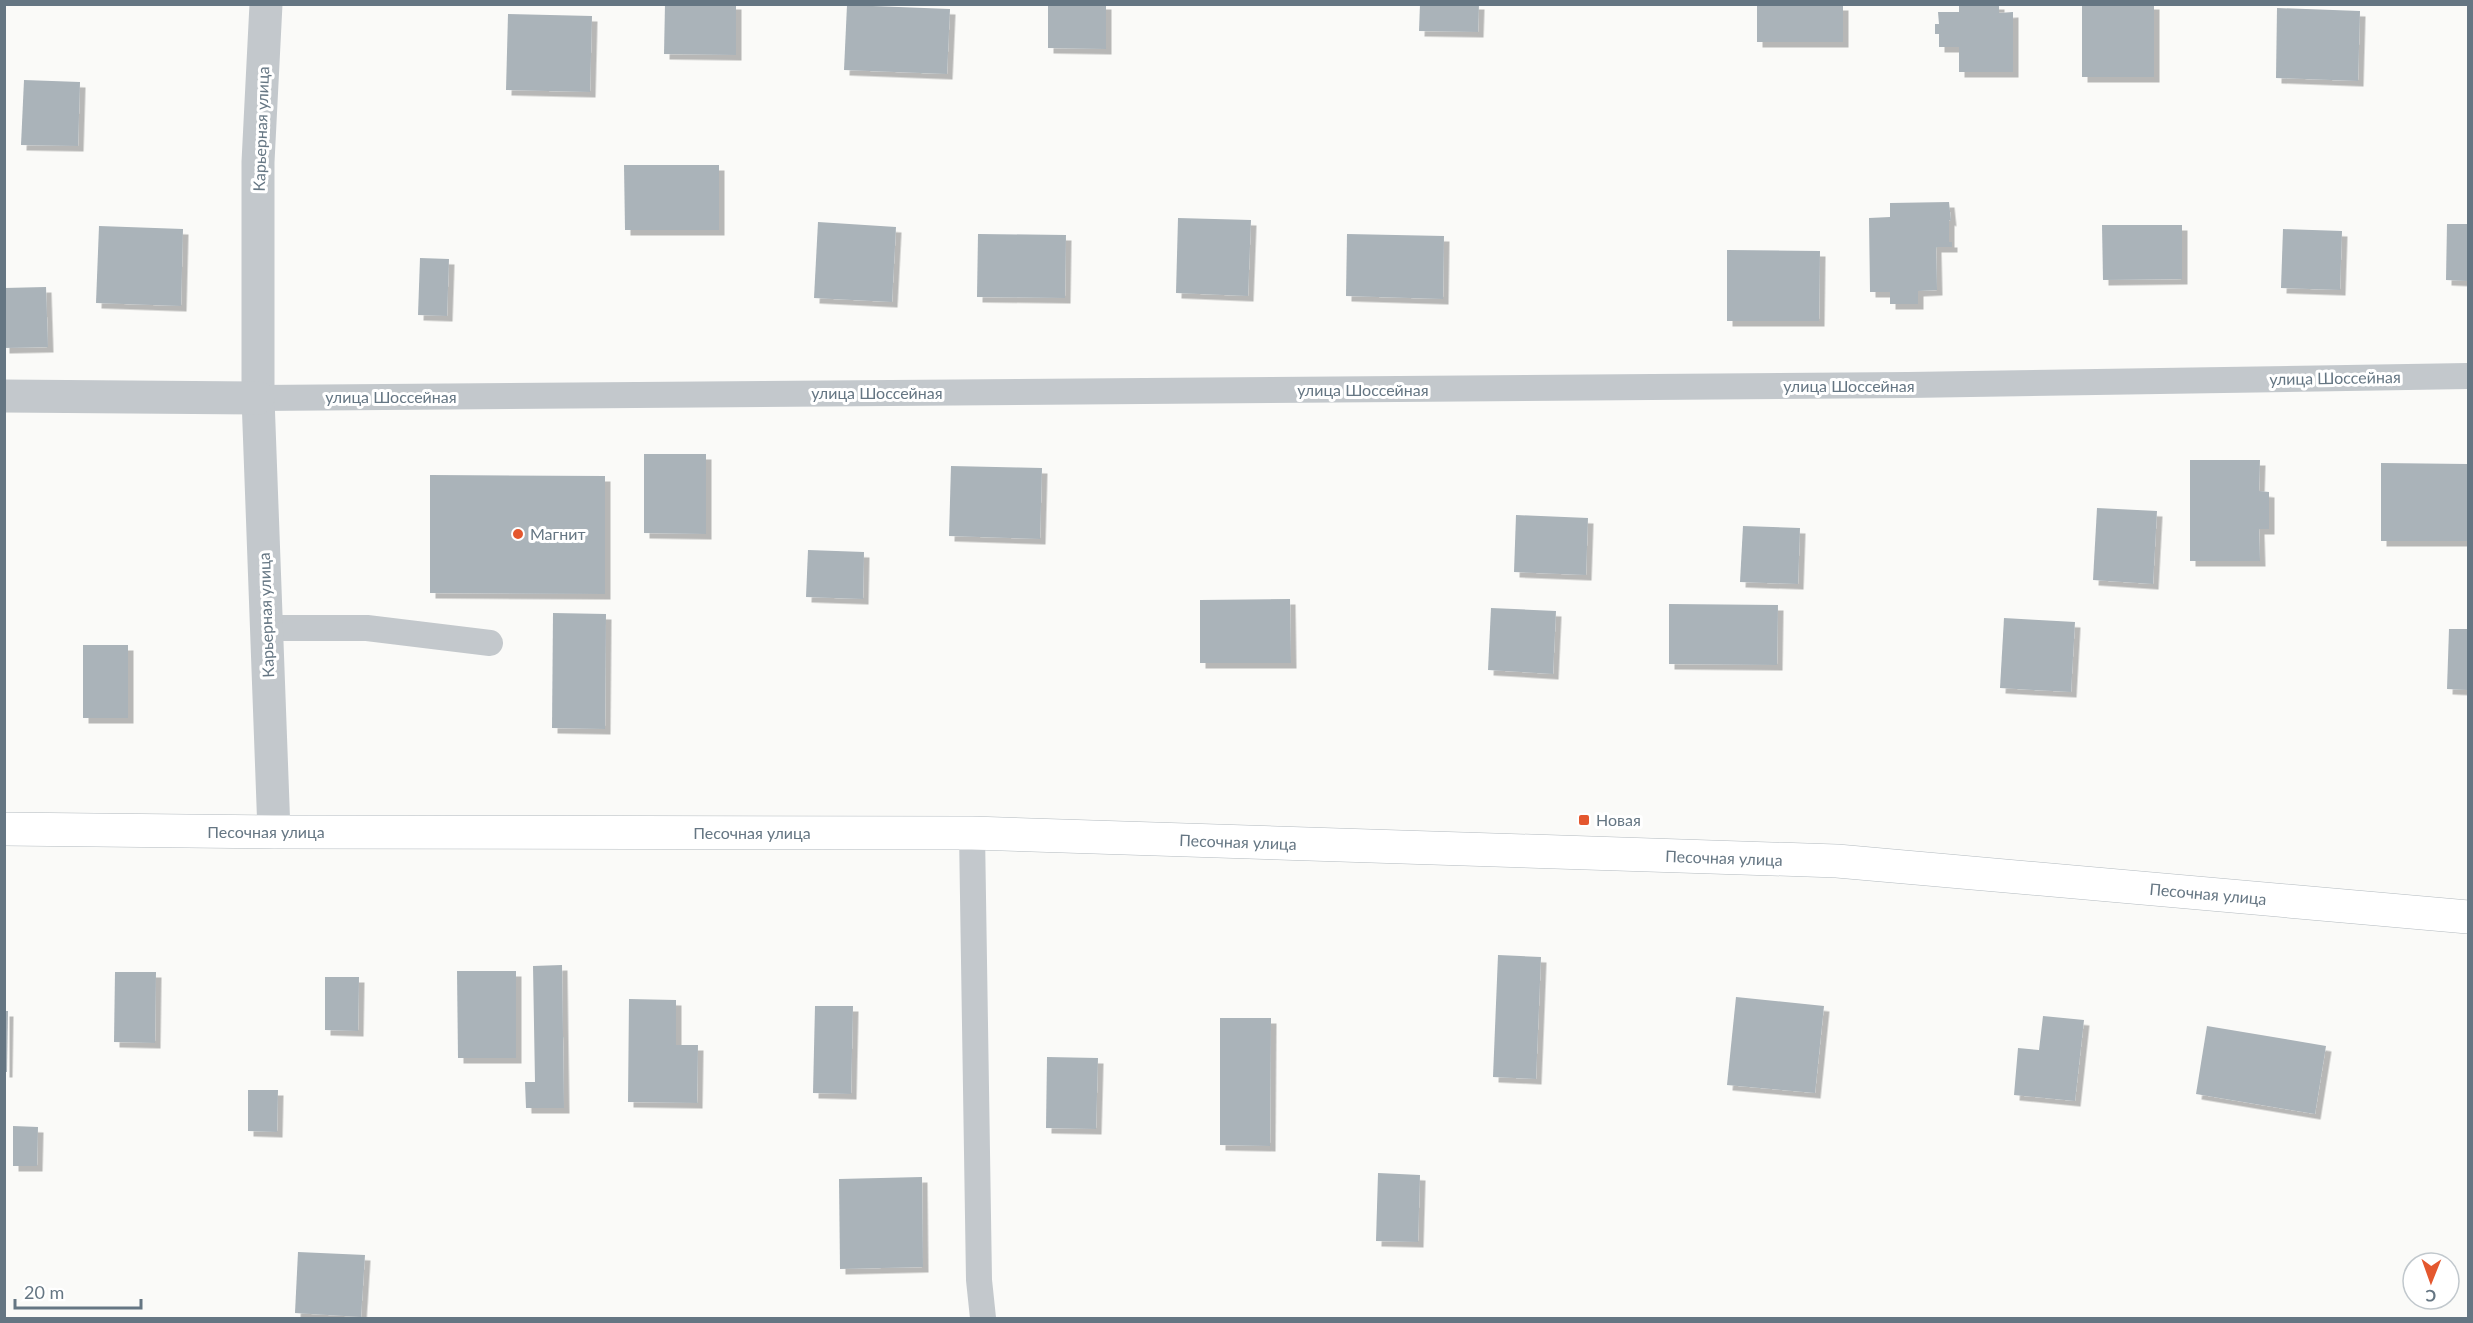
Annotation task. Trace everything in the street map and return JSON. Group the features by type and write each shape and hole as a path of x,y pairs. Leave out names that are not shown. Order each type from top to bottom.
{"street":[{"name":"Карьерная улица","path":"266,4 258,162 258,398 274,832"},
{"path":"4,396 258,398"},
{"name":"Песочная улица","path":"4,829 274,832 972,833 1837,861 2469,917"}],"lane":[{"name":"улица Шоссейная","path":"258,398 1896,386 2469,376"},
{"path":"266,628 367,628 490,643"},
{"path":"972,833 979,1280 983,1318"}],"building":[{"path":"665,4 736,4 736,55 664,54"},
{"path":"1048,4 1106,4 1106,49 1048,48"},
{"path":"1420,4 1479,4 1478,32 1419,31"},
{"path":"1959,4 1999,4 1999,13 2013,12 2013,72 1959,72 1959,47 1939,47 1939,34 1935,34 1935,24 1939,24 1938,12 1959,12"},
{"path":"2082,4 2154,4 2154,77 2082,77"},
{"path":"847,5 950,9 947,74 844,70"},
{"path":"1757,5 1843,5 1843,42 1757,42"},
{"path":"2277,8 2360,11 2358,81 2276,78"},
{"path":"508,14 592,16 590,92 506,90"},
{"path":"24,80 80,82 78,146 21,145"},
{"path":"624,165 719,165 719,230 625,230"},
{"path":"1949,202 1951,221 1949,220 1949,242 1952,242 1952,247 1936,247 1937,290 1918,291 1918,304 1890,304 1890,292 1870,292 1869,218 1890,217 1890,203"},
{"path":"1178,218 1251,220 1248,296 1176,293"},
{"path":"818,222 896,227 892,302 814,298"},
{"path":"2447,224 2468,224 2468,281 2446,280"},
{"path":"2102,225 2182,225 2182,279 2103,280"},
{"path":"99,226 183,229 181,306 96,303"},
{"path":"2283,229 2342,231 2340,290 2281,288"},
{"path":"978,234 1066,235 1065,298 977,297"},
{"path":"1347,234 1444,236 1443,299 1346,296"},
{"path":"1727,250 1820,251 1819,321 1727,321"},
{"path":"420,258 449,259 447,316 418,315"},
{"path":"46,287 48,347 4,348 4,288"},
{"path":"644,454 706,454 706,534 644,533"},
{"path":"2190,460 2260,460 2259,491 2269,492 2269,529 2259,529 2260,561 2190,561"},
{"path":"2381,463 2468,464 2468,541 2381,541"},
{"path":"951,466 1042,468 1040,539 949,536"},
{"name":"Магнит","path":"430,475 605,476 605,594 430,593"},
{"path":"2097,508 2157,511 2153,584 2093,580"},
{"path":"1516,515 1588,518 1586,575 1514,572"},
{"path":"1743,526 1800,528 1798,584 1740,582"},
{"path":"808,550 864,552 863,599 806,597"},
{"path":"1290,599 1291,663 1200,663 1200,600"},
{"path":"1669,604 1778,605 1777,665 1669,664"},
{"path":"1491,608 1556,611 1553,674 1488,670"},
{"path":"553,613 606,614 605,729 552,728"},
{"path":"2004,618 2075,622 2071,692 2000,688"},
{"path":"2449,629 2468,629 2468,690 2447,689"},
{"path":"83,645 128,645 128,718 83,718"},
{"path":"1498,955 1541,957 1536,1079 1493,1077"},
{"path":"562,965 564,1108 526,1108 525,1082 535,1082 533,966"},
{"path":"457,971 516,971 516,1058 458,1058"},
{"path":"115,972 156,972 155,1043 114,1042"},
{"path":"325,977 359,977 358,1031 325,1030"},
{"path":"1736,997 1824,1006 1815,1093 1727,1085"},
{"path":"629,999 676,1000 676,1045 698,1045 697,1103 628,1102"},
{"path":"815,1006 853,1006 851,1094 813,1093"},
{"path":"4,1011 8,1011 7,1072 4,1072"},
{"path":"2043,1016 2084,1020 2075,1101 2014,1095 2018,1048 2039,1050"},
{"path":"1220,1018 1271,1018 1270,1146 1220,1145"},
{"path":"2207,1026 2326,1046 2315,1114 2196,1094"},
{"path":"1047,1057 1098,1058 1096,1129 1046,1128"},
{"path":"248,1090 278,1090 277,1132 248,1131"},
{"path":"13,1126 38,1127 37,1166 13,1166"},
{"path":"1378,1173 1420,1175 1418,1242 1376,1241"},
{"path":"922,1177 923,1267 840,1269 839,1179"},
{"path":"298,1252 365,1255 361,1317 295,1313"}],"place":[{"name":"Магнит","path":"518,534"},
{"name":"Новая","path":"1584,820"}]}
